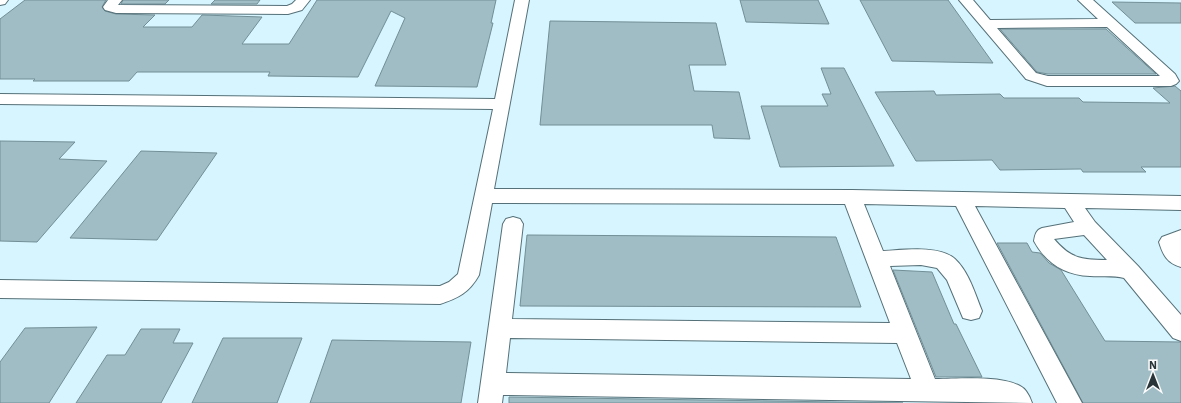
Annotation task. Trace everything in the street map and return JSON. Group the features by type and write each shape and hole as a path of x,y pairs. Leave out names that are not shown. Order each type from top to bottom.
{"lane":[{"path":"115,0 110,7 288,10 296,7 303,0"},
{"path":"0,289 440,296 452,292 463,285 468,275 522,0"},
{"path":"966,0 1031,76 1038,79 1047,81 1171,81 1170,77 1085,0"},
{"path":"985,24 1111,23"},
{"path":"0,99 501,104"},
{"path":"484,196 852,197 1181,203"},
{"path":"852,197 927,389"},
{"path":"962,199 1070,403"},
{"path":"1070,201 1088,227 1131,272 1181,331"},
{"path":"513,224 491,393 927,389 994,391 1012,394 1020,403"},
{"path":"1088,227 1051,232 1046,235 1044,241 1057,257 1066,264 1088,268 1116,268 1131,272"},
{"path":"1181,238 1169,242 1173,253 1181,259"},
{"path":"876,259 929,259 944,262 954,272 971,311"},
{"path":"500,328 904,333"}],"building":[{"path":"25,0 106,0 102,7 105,11 116,14 155,15 143,27 192,27 202,15 262,17 242,44 289,44 317,0 496,0 491,23 493,23 477,87 375,86 405,18 391,11 358,77 268,76 270,72 137,72 129,81 33,81 35,79 0,79 0,19"},
{"path":"123,0 169,0 165,4 121,4"},
{"path":"215,0 260,0 257,4 211,4"},
{"path":"740,0 818,0 829,24 746,22"},
{"path":"860,0 948,0 993,63 892,61"},
{"path":"1112,2 1181,3 1181,23 1135,23"},
{"path":"550,21 716,23 726,65 689,65 694,91 739,92 750,139 714,138 712,125 540,125"},
{"path":"1000,29 1106,29 1156,74 1048,74 1037,72"},
{"path":"821,68 844,68 894,166 780,167 761,106 828,106 822,94 831,94"},
{"path":"1175,86 1181,91 1181,167 1141,167 1146,172 1083,172 1081,169 1000,170 992,160 916,161 875,92 934,91 936,95 1000,94 1004,98 1079,98 1083,102 1170,103 1153,88"},
{"path":"0,141 75,142 59,159 107,161 37,242 0,241"},
{"path":"141,151 217,153 157,240 70,238"},
{"path":"527,235 836,237 861,307 520,306"},
{"path":"997,243 1027,243 1032,252 1040,253 1049,263 1061,270 1105,341 1181,342 1181,403 1083,403"},
{"path":"893,270 932,272 954,324 956,324 982,377 936,377"},
{"path":"97,327 49,403 0,403 0,362 25,328"},
{"path":"141,329 180,329 173,343 193,343 161,403 76,403 107,355 125,355"},
{"path":"223,338 302,338 277,403 192,403"},
{"path":"332,340 471,342 461,403 310,403"},
{"path":"509,397 903,403 509,403"}]}
